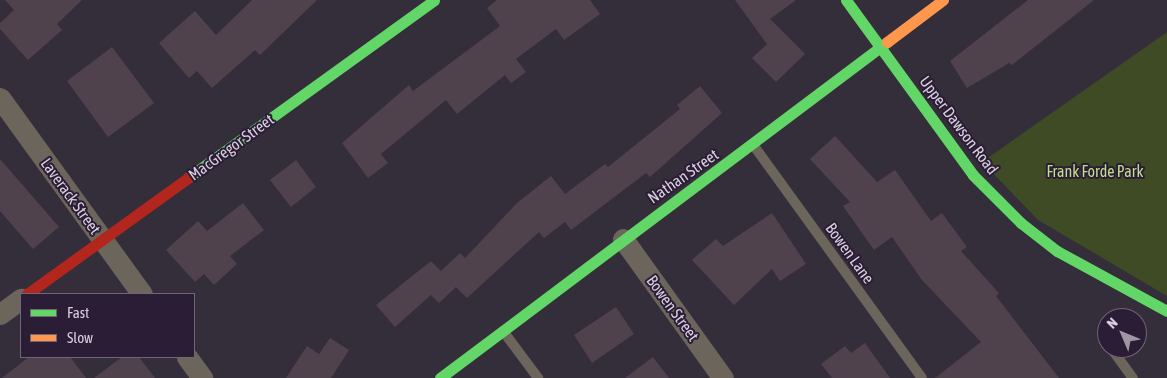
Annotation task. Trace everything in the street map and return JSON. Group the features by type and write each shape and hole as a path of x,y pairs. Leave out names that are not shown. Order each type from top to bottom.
{"street":[{"name":"MacGregor Street","path":"28,293 434,0"},
{"name":"Upper Dawson Road","path":"846,0 973,175 1021,223 1057,251 1167,311"},
{"name":"Nathan Street","path":"440,378 623,238 754,146 943,0"},
{"name":"Laverack Street","path":"0,98 141,293"},
{"name":"Bowen Street","path":"623,238 723,378"},
{"path":"0,314 20,300"},
{"path":"188,358 202,378"}],"lane":[{"name":"Bowen Lane","path":"754,146 922,378"},
{"path":"502,331 538,378"},
{"path":"1118,358 1133,378"}],"green space":[{"name":"Frank Forde Park","path":"1167,32 1167,296 1038,220 982,162"}],"building":[{"path":"5,0 82,0 57,24 62,30 28,60 0,29 0,23 14,10"},
{"path":"252,0 317,0 260,55 255,50 212,88 197,71 189,78 159,43 195,11 216,35"},
{"path":"497,0 590,0 600,14 564,40 556,29 516,59 526,72 511,83 505,75 457,114 446,100 381,154 388,163 368,178 342,143 409,85 413,91 500,26 487,8"},
{"path":"735,0 796,0 770,19 805,54 776,82 752,58 767,44"},
{"path":"1028,0 1094,0 1012,65 1009,63 967,88 950,61"},
{"path":"112,47 154,103 108,137 67,81"},
{"path":"700,86 722,113 650,177 646,173 571,230 565,222 544,238 539,232 467,298 456,287 439,303 431,295 395,327 376,305 431,261 441,271 460,253 465,258 517,203 551,176 565,194 605,164 608,167 680,109 677,105"},
{"path":"835,136 877,182 895,170 931,221 942,213 967,247 961,251 999,293 996,296 1059,378 935,378 981,342 922,280 892,237 874,250 843,206 850,202 810,159"},
{"path":"0,159 59,227 33,249 0,211"},
{"path":"296,160 316,187 291,207 270,180"},
{"path":"243,203 264,230 230,256 237,264 214,285 204,274 195,282 166,250 198,221 207,231"},
{"path":"772,213 806,264 780,281 772,269 734,305 692,260 716,239 723,246"},
{"path":"616,307 634,334 592,363 574,335"},
{"path":"330,338 349,350 331,378 286,378 307,346 319,354"},
{"path":"865,343 890,378 832,378 821,364 845,346 851,353"},
{"path":"653,357 669,378 625,378"},
{"path":"28,358 71,358 86,378 2,378"},
{"path":"121,358 140,358 155,378 94,378"}],"traffic: fast":[{"path":"189,177 434,0"},
{"path":"846,0 973,175 1021,223 1057,251 1167,311"},
{"path":"440,378 887,42"}],"traffic: slow":[{"path":"887,42 943,0"}],"traffic: jam":[{"path":"28,293 189,177"}]}
